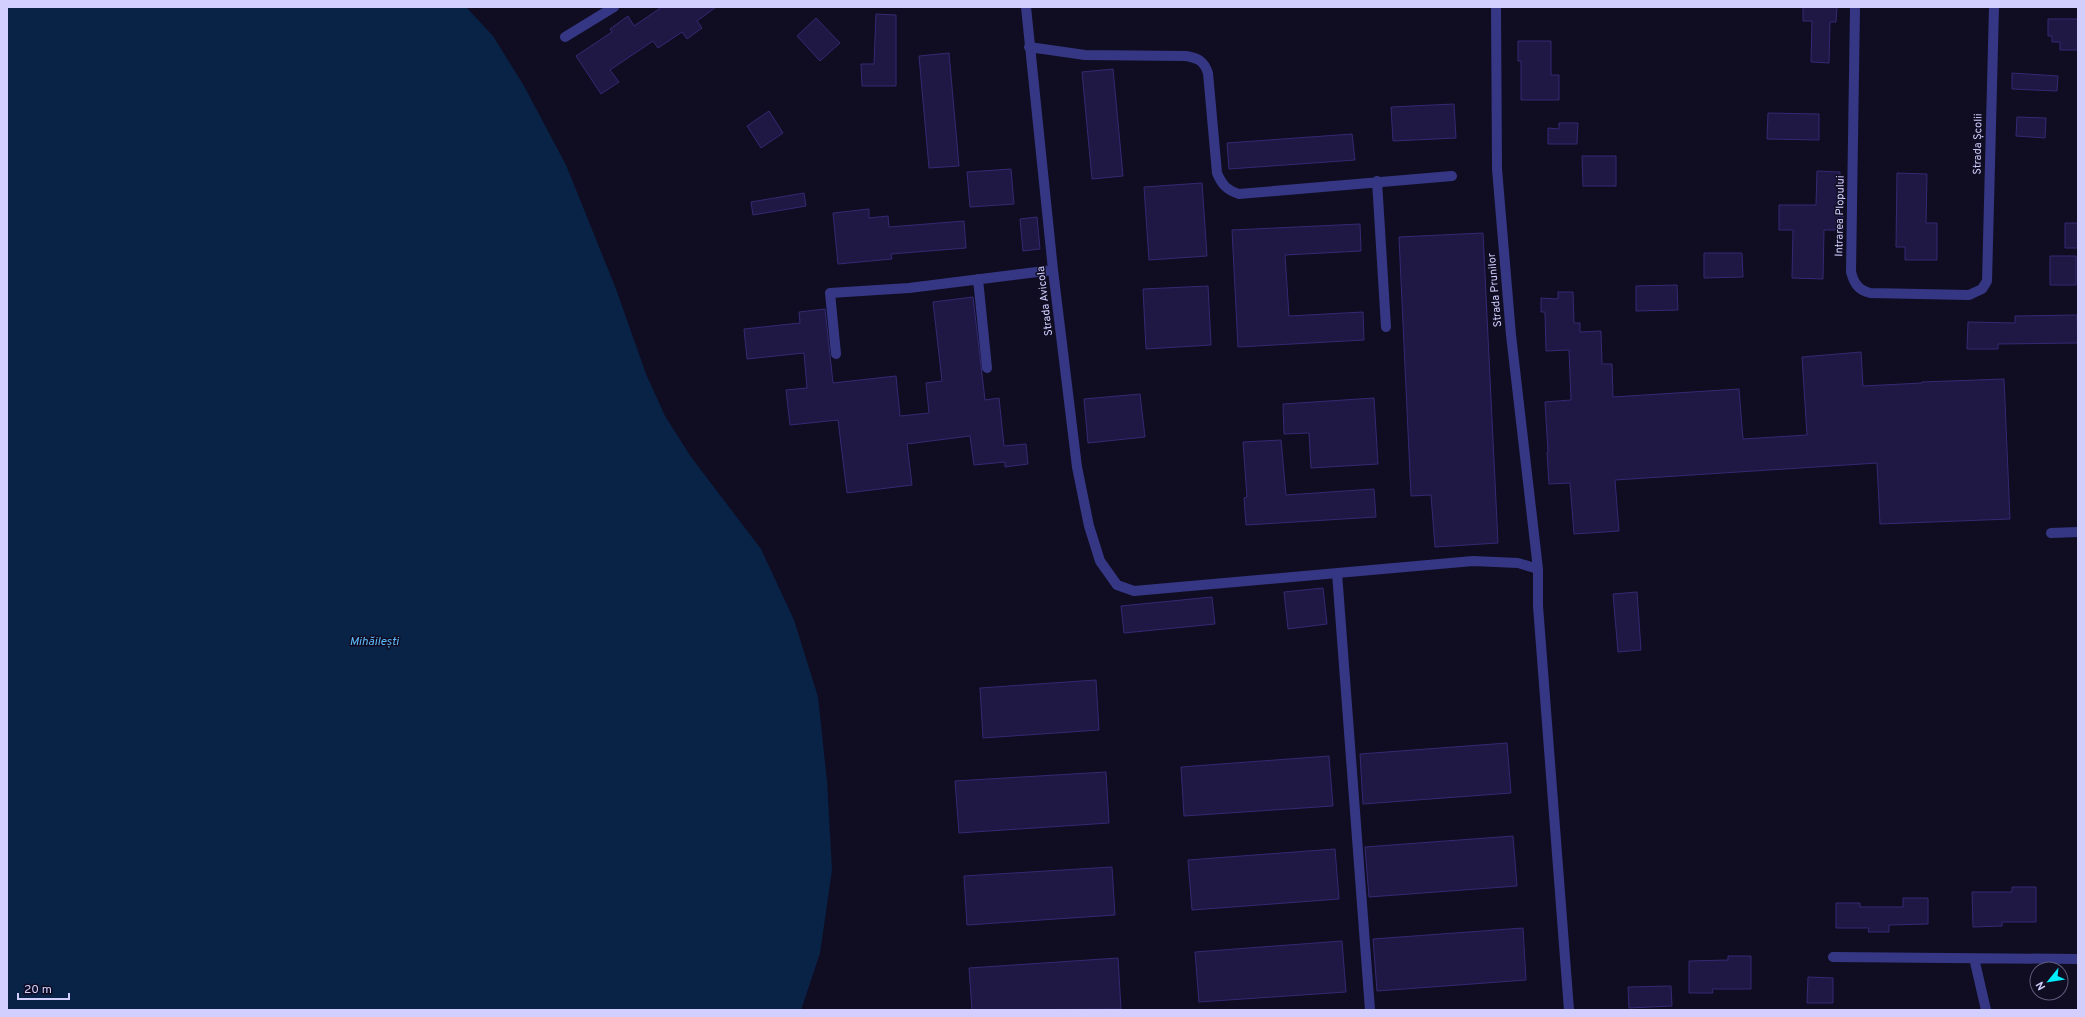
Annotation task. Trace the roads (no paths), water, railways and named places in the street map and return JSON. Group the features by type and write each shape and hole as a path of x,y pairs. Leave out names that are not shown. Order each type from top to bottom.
{"street":[{"path":"565,37 614,7"},
{"name":"Strada Avicola","path":"1026,7 1053,270 1077,467 1089,526 1100,561 1117,584 1134,592 1337,573"},
{"name":"Strada Prunilor","path":"1496,7 1497,169 1511,335 1538,569 1538,606 1569,1010"},
{"name":"Intrarea Plopului","path":"1855,7 1851,272 1854,283 1862,291 1870,293 1968,295 1982,289 1987,281"},
{"name":"Strada Școlii","path":"1987,281 1994,7"},
{"path":"1029,47 1085,55 1186,56 1197,58 1205,64 1208,73 1217,173 1221,183 1229,191 1239,194 1377,181 1452,176"},
{"path":"1377,181 1386,327"},
{"path":"836,354 830,293 908,288 1053,270"},
{"path":"978,279 987,368"},
{"path":"2051,533 2078,532"},
{"path":"1370,1010 1337,573 1473,561 1518,563 1538,569"},
{"path":"1833,957 2078,959"},
{"path":"1974,958 1986,1010"}],"water":[{"name":"Mihăilești","path":"7,7 466,7 493,36 524,86 566,165 616,289 646,374 665,416 691,457 761,549 794,620 818,697 827,781 832,870 820,953 801,1010 7,1010"}]}
